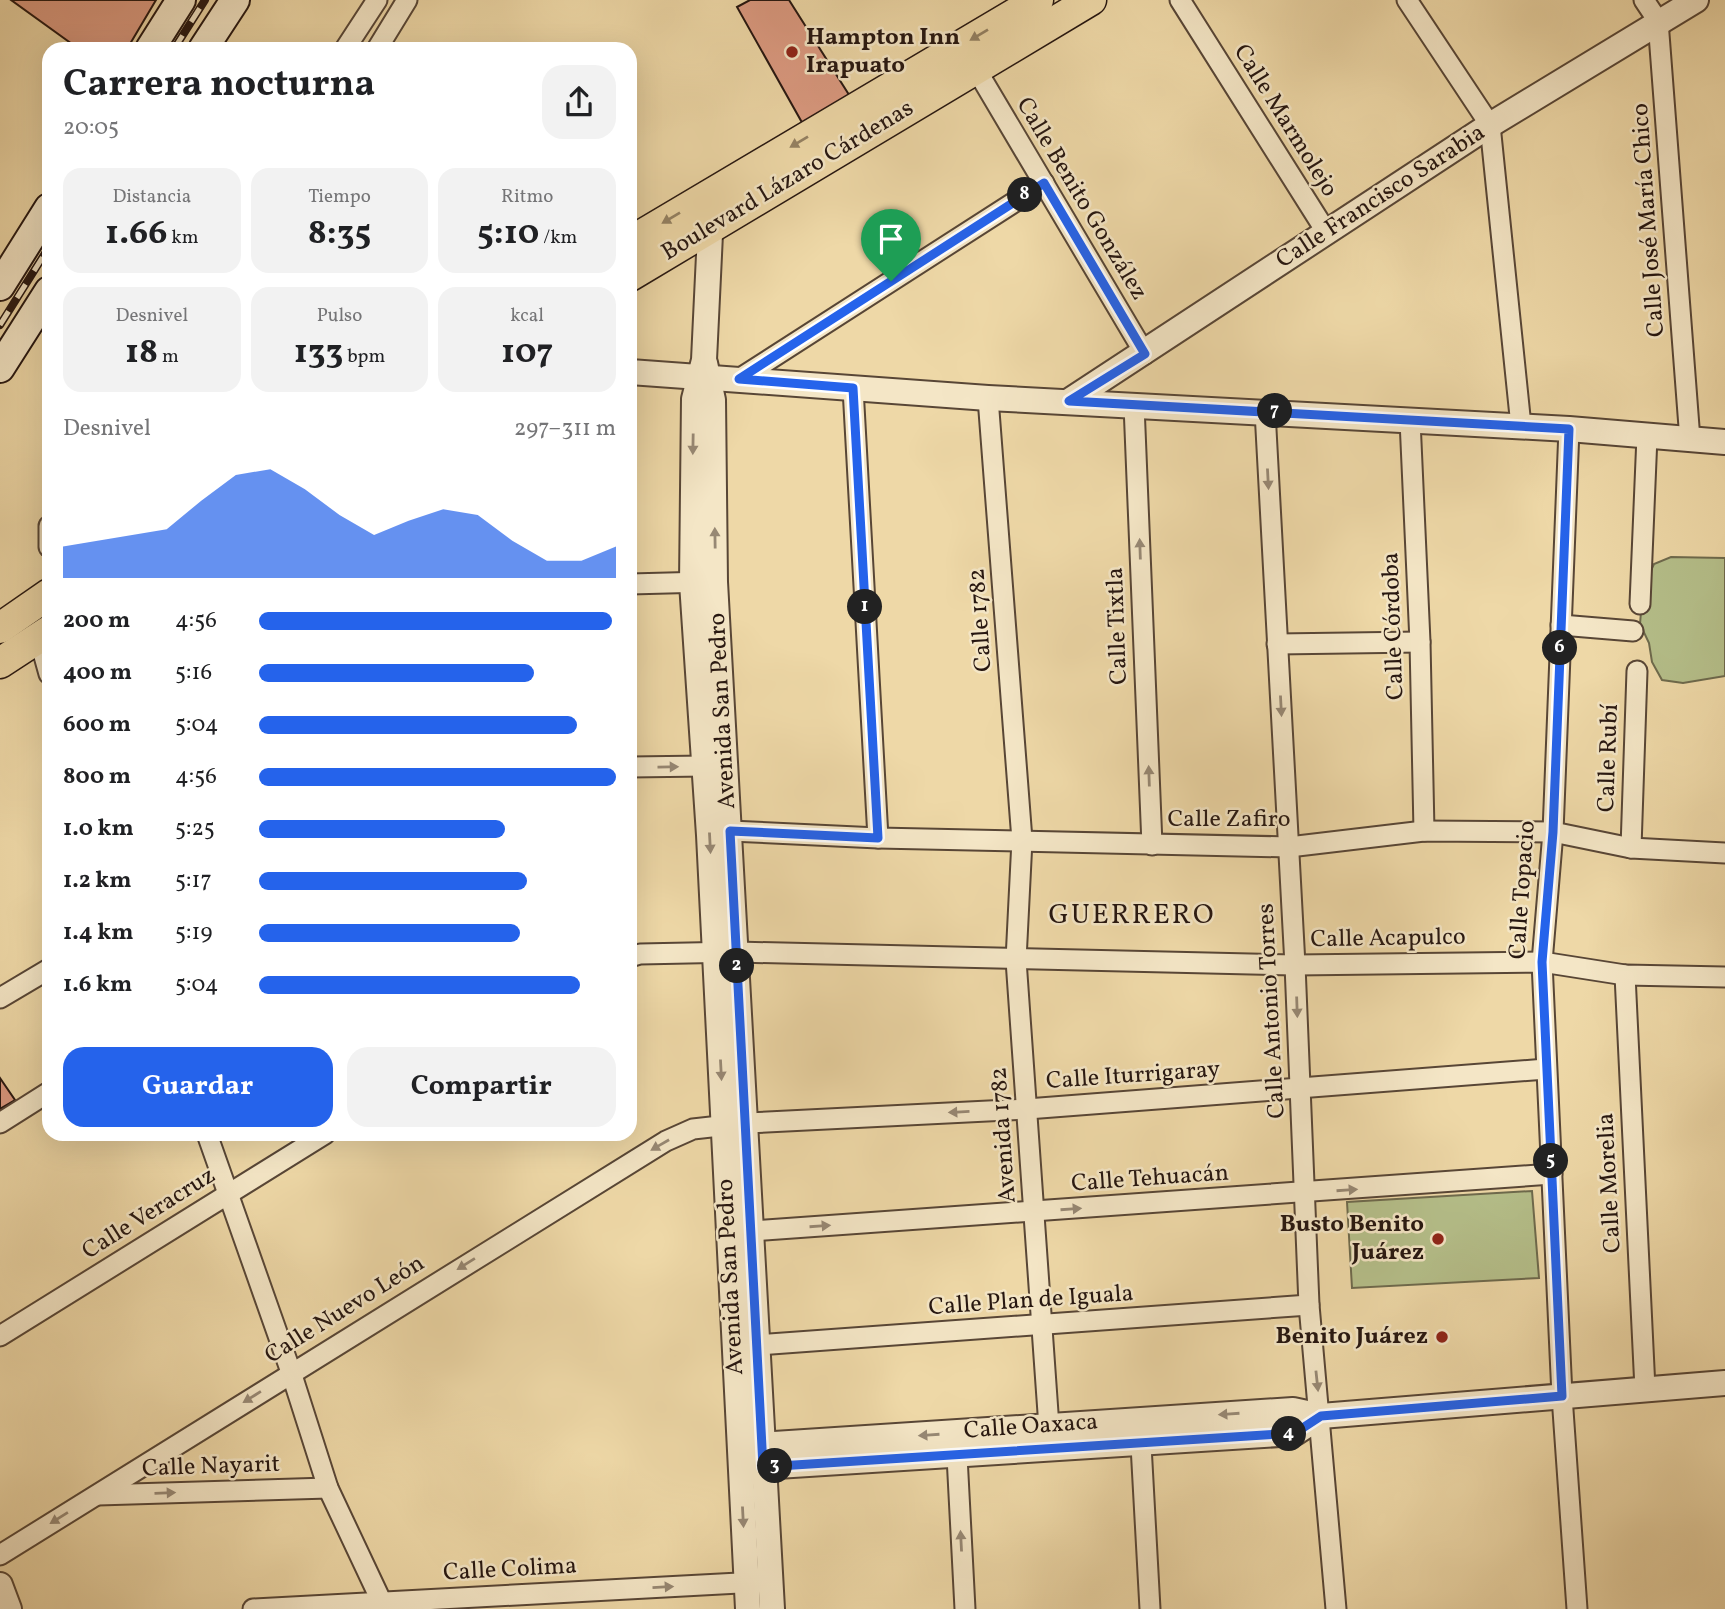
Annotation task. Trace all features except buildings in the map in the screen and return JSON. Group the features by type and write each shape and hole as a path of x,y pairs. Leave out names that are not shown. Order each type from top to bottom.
{"main road":[{"path":"154,42 181,0"},
{"path":"208,42 235,0"},
{"name":"Boulevard Lázaro Cárdenas","path":"637,238 1038,0"},
{"name":"Boulevard Lázaro Cárdenas","path":"637,272 1091,0"},
{"path":"0,286 42,219"},
{"path":"0,368 42,302"},
{"path":"0,654 10,643 11,634 2,622 42,593"},
{"path":"0,663 42,635"}],"street":[{"path":"350,42 377,0"},
{"path":"381,42 407,0"},
{"name":"Calle Marmolejo","path":"1180,0 1327,233"},
{"path":"1407,0 1490,125 1521,426"},
{"name":"Calle José María Chico","path":"1644,0 1658,21 1690,440"},
{"name":"Calle Francisco Sarabia","path":"1069,401 1145,354 1490,125 1696,0"},
{"name":"Calle Benito González","path":"976,69 1145,354"},
{"path":"739,379 1044,183"},
{"name":"Avenida San Pedro","path":"711,194 704,371 694,399 704,582 705,766 726,953 758,1582 748,1609"},
{"path":"637,372 704,371 739,379 853,388 1521,426 1725,442"},
{"path":"853,388 878,838"},
{"name":"Calle 1782","path":"988,397 1022,840"},
{"name":"Calle Tixtla","path":"1134,405 1152,845"},
{"name":"Calle Antonio Torres","path":"1265,411 1295,965 1309,1305 1321,1416 1336,1609"},
{"name":"Calle Córdoba","path":"1410,420 1420,642 1424,831"},
{"name":"Calle Topacio","path":"1569,429 1553,832 1542,962 1562,1396 1577,1609"},
{"path":"1640,604 1647,436"},
{"path":"637,584 704,582"},
{"name":"Avenida San Pedro","path":"704,582 730,831 726,953"},
{"path":"1561,625 1633,631"},
{"path":"1277,644 1420,642"},
{"name":"Calle Rubí","path":"1630,848 1637,671"},
{"path":"637,767 705,766"},
{"name":"Calle Zafiro","path":"730,831 878,838 1289,846 1424,831 1553,832 1630,848 1725,853"},
{"name":"Avenida 1782","path":"1022,840 1016,960 1049,1427"},
{"path":"637,955 726,953"},
{"name":"Calle Acapulco","path":"726,953 1295,965 1542,962 1625,975 1725,977"},
{"path":"0,999 42,973"},
{"name":"Calle Morelia","path":"1625,975 1645,1389"},
{"name":"Calle Iturrigaray","path":"735,1124 1027,1109 1546,1069"},
{"path":"0,1123 42,1096"},
{"name":"Avenida San Pedro","path":"735,1124 752,1231 757,1345 751,1457"},
{"name":"Calle Nuevo León","path":"0,1555 666,1141 693,1129 735,1124"},
{"path":"209,1141 291,1372 328,1488 384,1605"},
{"name":"Calle Veracruz","path":"0,1336 313,1141"},
{"name":"Calle Tehuacán","path":"752,1231 1552,1174"},
{"name":"Calle Plan de Iguala","path":"757,1345 1309,1305"},
{"name":"Calle Oaxaca","path":"751,1457 957,1456 1293,1410 1321,1416 1725,1383"},
{"name":"Calle Oaxaca","path":"751,1457 1049,1427 1111,1434 1141,1445 1295,1433 1321,1416"},
{"path":"1141,1445 1150,1609"},
{"path":"957,1456 965,1609"},
{"name":"Calle Nayarit","path":"97,1495 328,1488"},
{"name":"Avenida San Pedro","path":"758,1582 772,1609"},
{"name":"Calle Colima","path":"253,1609 384,1605 758,1582"},
{"path":"0,1585 9,1609"}],"green space":[{"path":"1671,557 1725,558 1725,676 1683,683 1662,680 1652,662 1649,643 1640,624 1643,588 1654,564"},
{"path":"1532,1191 1539,1278 1352,1288 1347,1202"}],"railway":[{"path":"178,42 205,0"},
{"path":"0,325 42,258"}],"place":[{"name":"Hampton Inn Irapuato","path":"792,52"},
{"name":"Busto Benito Juárez","path":"1438,1239"},
{"name":"Benito Juárez","path":"1442,1337"}],"district":[{"name":"GUERRERO","path":"1132,915"}],"route":[{"path":"1044,183 1145,354 1069,401 1569,429 1553,832 1542,962 1562,1396 1321,1416 1295,1433 1141,1445 763,1467 730,831 878,838 853,388 739,379 891,281 1044,183"}]}
